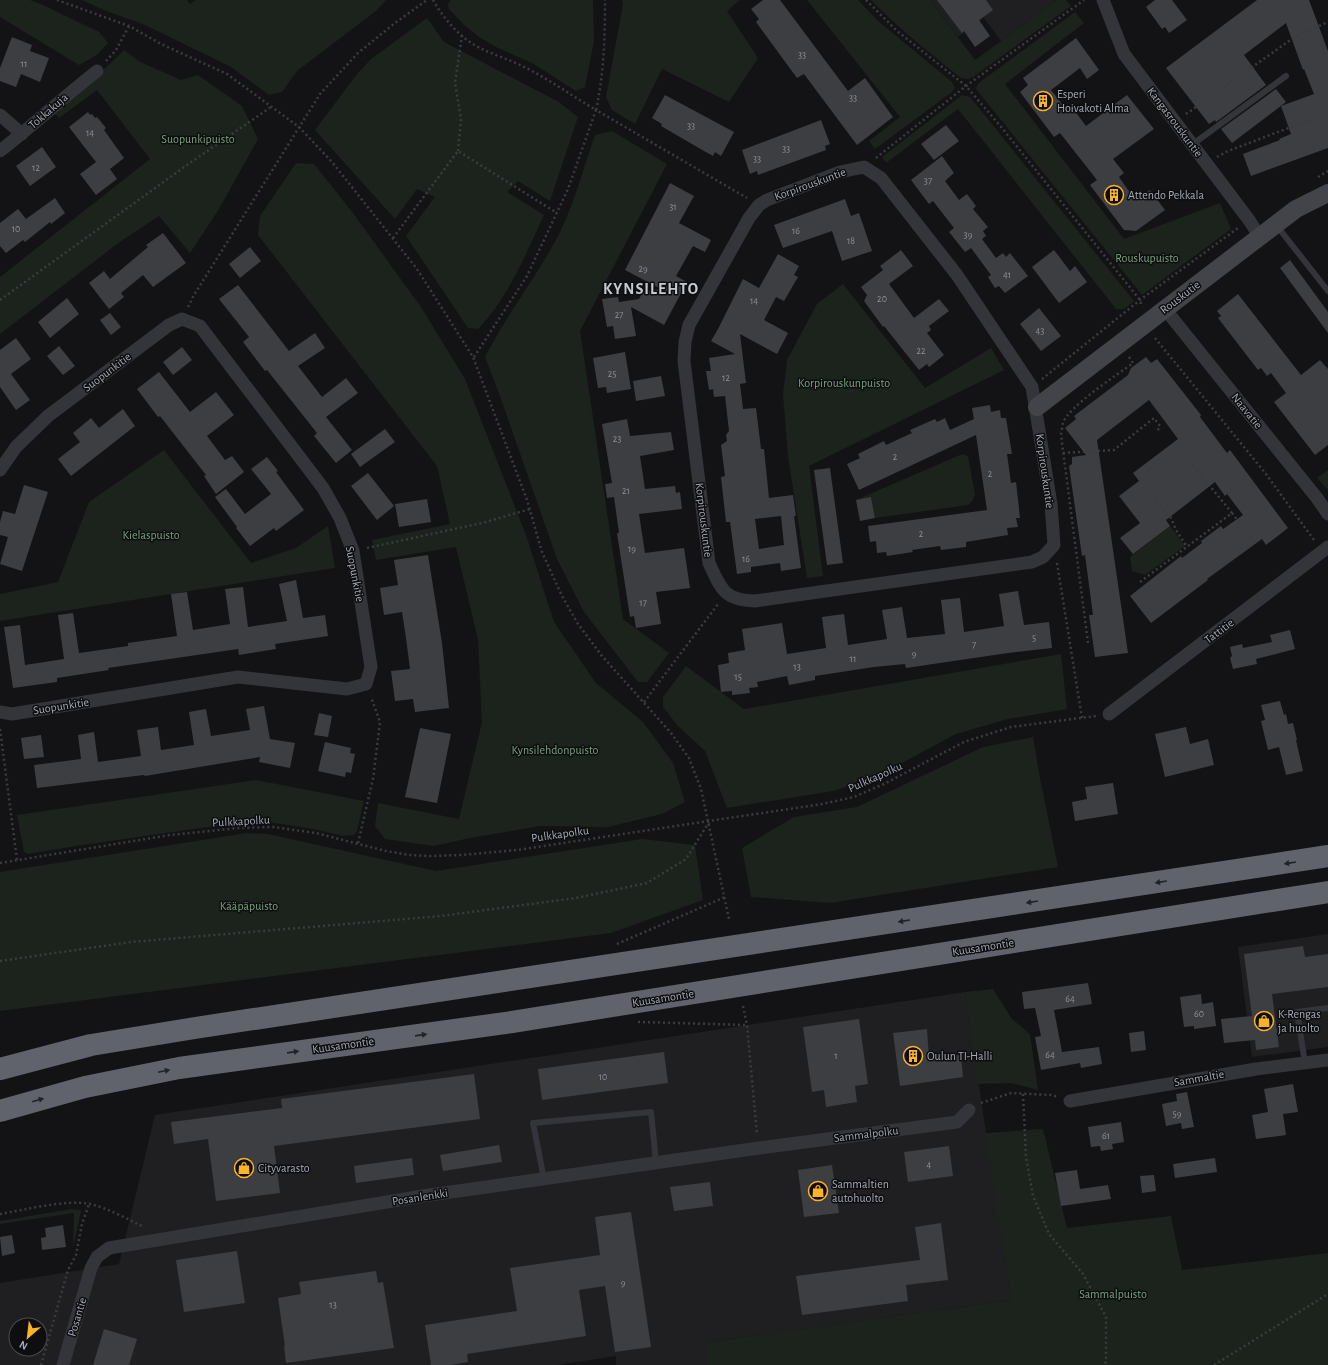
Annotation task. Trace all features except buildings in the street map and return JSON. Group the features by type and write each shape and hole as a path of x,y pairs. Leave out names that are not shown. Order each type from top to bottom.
{"highway":[{"path":"0,1068 91,1045 195,1028 1328,856"},
{"name":"Kuusamontie","path":"0,1111 85,1087 179,1068 512,1022 1328,892"}],"street":[{"name":"Kangasrouskuntie","path":"1103,0 1124,54 1193,144 1260,237"},
{"name":"Tokkakuja","path":"0,151 70,92 97,72"},
{"path":"0,115 22,134"},
{"name":"Korpirouskuntie","path":"726,594 716,579 710,563 684,362 685,342 689,325 749,218 759,205 767,200 840,172 864,167 881,178 957,275 1032,386 1037,407 1051,504 1054,545"},
{"name":"Rouskutie","path":"1037,407 1296,209 1328,193"},
{"name":"Naavatie","path":"1165,309 1317,498 1328,514"},
{"name":"Suopunkitie","path":"0,470 16,448 48,416 169,325 182,318 200,326 323,488 340,518 352,551 371,667 366,684 347,689 238,677 12,714 0,712"},
{"path":"726,594 740,600 755,601 1032,562 1043,557 1054,545"},
{"name":"Tattitie","path":"1109,714 1328,547"},
{"name":"Sammaltie","path":"1070,1101 1214,1075 1328,1060"},
{"name":"Sammalpolku","path":"759,1148 957,1122 969,1110"},
{"name":"Posanlenkki","path":"91,1268 97,1258 110,1248 423,1196 759,1148"},
{"name":"Posantie","path":"63,1365 91,1268"}],"lane":[{"path":"1193,144 1286,76"},
{"path":"1276,225 1328,291"},
{"path":"1305,1063 1297,1012 1328,1008"},
{"path":"544,1179 533,1123 651,1112 656,1162"}],"path":[{"path":"57,0 129,26 161,44 227,74 299,127 332,162 417,269 473,357 530,509 542,552 562,596 578,624 602,656 671,733 688,758 701,789 729,919"},
{"path":"182,318 194,295 320,94 358,53 395,23 427,0"},
{"path":"433,0 440,12 462,35 478,47 525,67 546,78 596,110 759,205"},
{"path":"473,357 527,276 568,189 596,110 601,86 605,40 605,0"},
{"path":"866,0 897,31 966,86 1002,128 1140,300 1145,325 1270,480 1315,541 1318,556"},
{"path":"864,167 966,86 1084,0"},
{"path":"1176,122 1296,36 1328,22"},
{"path":"97,72 116,50 129,26"},
{"path":"393,238 458,151 461,119 455,83 462,35"},
{"path":"0,300 187,165 272,108"},
{"path":"1206,163 1228,151 1328,113"},
{"path":"458,151 556,213"},
{"path":"1315,179 1328,171"},
{"path":"1032,386 1140,300 1249,220"},
{"path":"1088,643 1061,435 1063,423 1068,414 1077,405 1133,363 1119,344"},
{"path":"1063,453 1114,450 1154,418 1160,426 1157,432"},
{"path":"1191,462 1254,541"},
{"path":"1158,488 1156,500 1171,518 1176,530 1187,547"},
{"path":"352,551 482,523 530,509"},
{"path":"1140,582 1232,513"},
{"path":"1054,545 1082,718"},
{"path":"644,702 726,594"},
{"path":"358,843 373,779 380,722 366,684"},
{"name":"Pulkkapolku","path":"0,863 170,835 238,828 273,828 316,833 410,855 462,855 517,850 709,822 822,804 854,797 906,773 964,742 1011,727 1109,714"},
{"path":"0,729 17,860"},
{"path":"0,961 131,942 441,916 576,898 648,883 686,860 709,822"},
{"path":"616,944 725,897"},
{"path":"743,1006 747,1025 759,1148"},
{"path":"630,1022 747,1025"},
{"path":"969,1110 987,1101 1011,1093 1052,1096 1070,1101"},
{"path":"1023,1094 1026,1157 1033,1196 1049,1234 1083,1274 1106,1317 1106,1362 1104,1365"},
{"path":"0,1214 72,1203 89,1204 146,1228"},
{"path":"41,1365 68,1270 76,1255 82,1224 89,1204"},
{"path":"1214,1365 1328,1294"}],"shaded area":[{"path":"930,0 1057,0 1001,41 984,18 958,37"},
{"path":"1328,934 1328,1047 1252,1057 1238,947"},
{"path":"965,992 1011,1300 709,1342 711,1365 616,1365 616,1356 557,1365 0,1365 0,1283 119,1264 155,1115"}],"green space":[{"path":"0,0 30,0 43,5 99,32 108,43 97,55 79,65 0,17"},
{"path":"82,0 187,0 190,4 196,0 386,0 376,11 297,71 282,92 269,95 231,67 143,24 106,11"},
{"path":"451,0 593,0 594,41 585,87 576,91 532,63 498,48 479,37 463,24 449,9 448,4"},
{"path":"622,0 740,0 727,11 758,58 729,102 662,69 635,124 612,110 606,97 623,4"},
{"path":"807,0 858,0 878,21 952,82 955,88 952,92 875,149 869,141 900,117"},
{"path":"871,0 930,0 975,60 1057,0 1066,0 1071,6 973,77 968,79 961,78 926,50"},
{"name":"Rouskupuisto","path":"1075,12 1084,23 1005,84 1124,239 1220,203 1231,229 1142,295 976,89 980,82"},
{"path":"427,18 444,42 559,102 578,117 550,201 518,181 507,192 544,215 516,275 489,317 478,329 468,328 406,236 435,197 417,189 395,219 315,130 357,74 371,59"},
{"name":"Suopunkipuisto","path":"124,50 140,62 181,80 198,75 242,106 258,139 219,209 190,253 159,216 121,241 0,334 0,277 150,159 97,90 59,118 53,111 93,80"},
{"name":"Rouskupuisto","path":"962,95 970,97 1134,301 1124,309 1116,309 958,109 886,163 882,157"},
{"path":"612,131 667,164 580,331 623,619 669,653 647,682 638,682 584,612 557,559 485,357 559,234 571,206 595,135"},
{"name":"Kynsilehdonpuisto","path":"296,163 314,164 353,213 421,307 465,379 526,535 554,622 596,683 643,722 673,763 685,802 662,814 608,827 540,826 434,846 385,839 375,826 378,803 459,819 482,722 478,640 456,547 376,560 372,540 450,524 437,466 258,235 260,216"},
{"name":"Korpirouskunpuisto","path":"843,284 925,388 991,348 1004,370 809,466 823,576 807,578 788,456 783,394 787,360 817,304"},
{"name":"Kielaspuisto","path":"164,450 251,563 296,548 328,526 335,568 0,621 0,594 58,582 89,502"},
{"path":"964,454 968,457 975,494 973,500 968,505 875,518 871,497 856,500 960,455"},
{"path":"1328,470 1328,490 1317,478"},
{"path":"1170,526 1185,546 1145,575 1132,571 1130,557"},
{"path":"1061,654 1067,709 1008,719 956,734 874,778 833,791 727,808 705,751 677,725 663,707 663,697 686,666 744,709"},
{"path":"1033,737 1058,867 830,903 751,897 742,848 794,817 857,807 983,747"},
{"path":"256,780 364,801 357,831 354,835 343,836 313,829 275,823 235,823 28,854 24,852 17,815"},
{"name":"Kääpäpuisto","path":"247,833 268,834 436,871 642,839 695,845 703,900 611,933 0,1011 0,872"},
{"path":"993,989 1012,1019 1030,1034 1038,1090 1011,1083 978,1084 965,992"},
{"name":"Sammalpuisto","path":"1043,1129 1067,1228 1171,1216 1182,1270 1328,1253 1328,1365 707,1365 708,1342 1011,1300 985,1133"},
{"path":"71,1209 81,1211 73,1248 74,1213 0,1224 0,1221"}],"place":[{"name":"Esperi Hoivakoti Alma","path":"1043,101"},
{"name":"Attendo Pekkala","path":"1114,195"},
{"name":"K-Rengas ja huolto","path":"1264,1021"},
{"name":"Oulun TI-Halli","path":"913,1056"},
{"name":"Cityvarasto","path":"244,1168"},
{"name":"Sammaltien autohuolto","path":"818,1191"}],"district":[{"name":"KYNSILEHTO","path":"651,288"}]}
